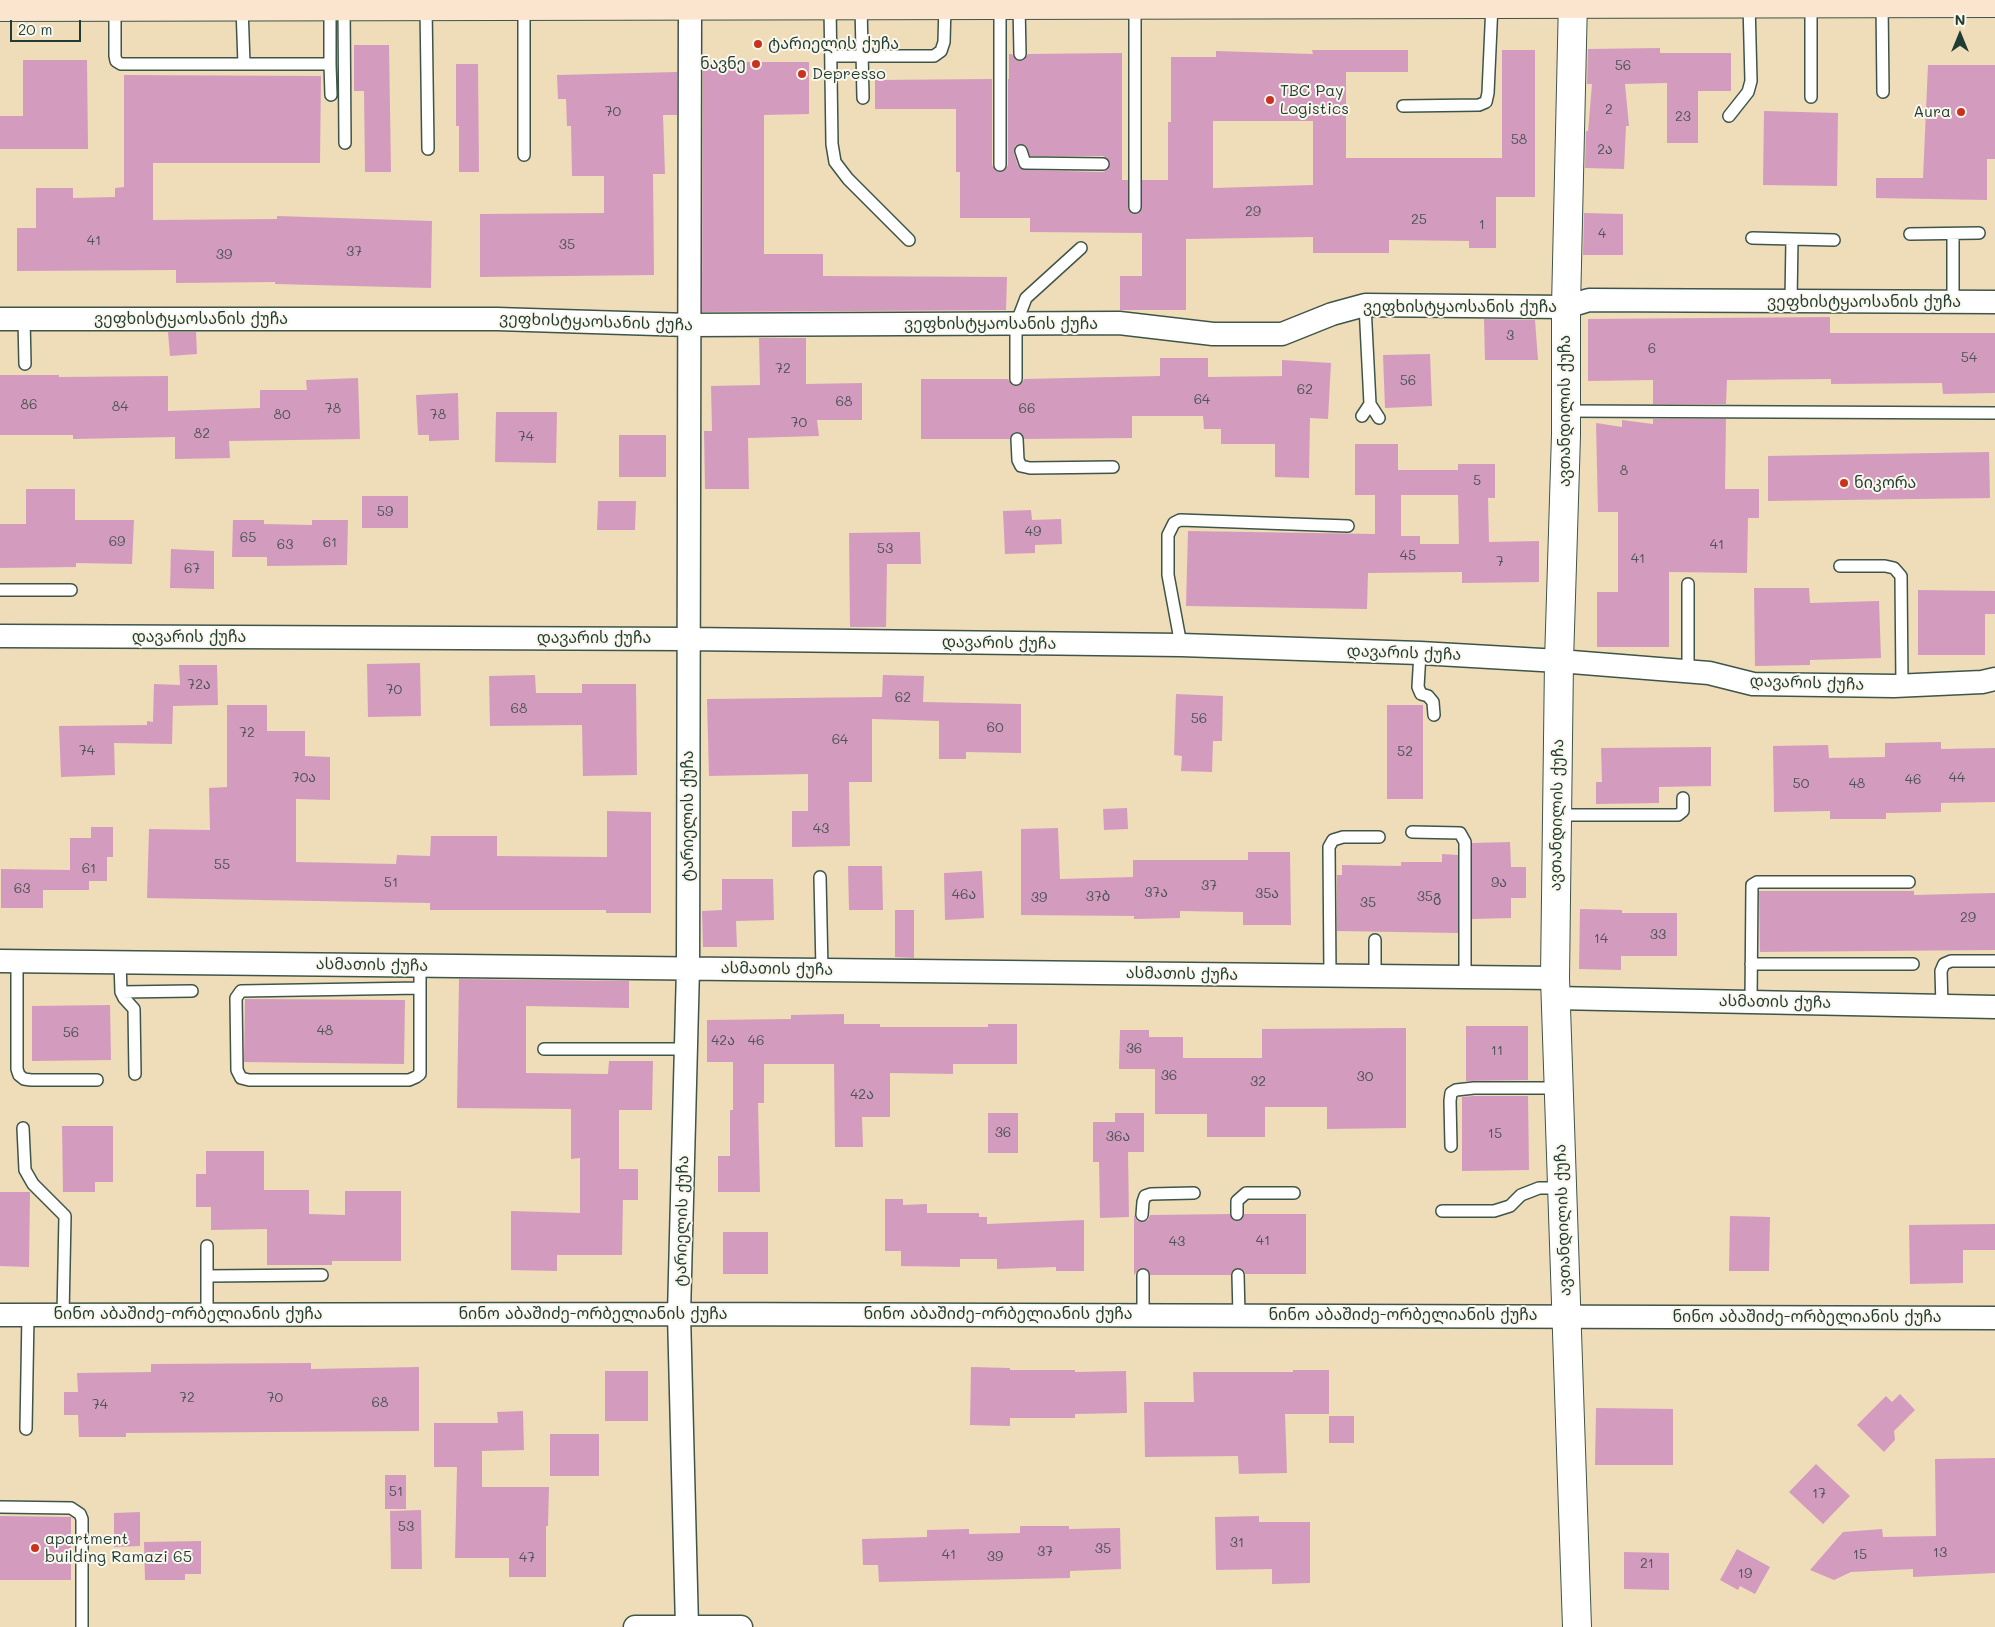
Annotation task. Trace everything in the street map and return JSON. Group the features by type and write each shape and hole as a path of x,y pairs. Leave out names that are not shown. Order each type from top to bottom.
{"main road":[{"path":"0,7 524,6 690,3 1135,5 1275,2 1492,4 1946,1 1995,3"}],"street":[{"name":"ავთანდილის ქუჩა","path":"1573,2 1566,307 1566,411 1559,661 1555,988 1577,1627"},
{"name":"ტარიელის ქუჩა","path":"687,1627 679,1314 688,968 690,3"},
{"name":"ვეფხისტყაოსანის ქუჩა","path":"0,319 498,319 688,325 1119,323 1213,334 1282,334 1332,314 1365,305 1566,307 1589,300 1995,302"},
{"name":"დავარის ქუჩა","path":"0,636 688,639 1181,645 1420,653 1559,661 1709,673 1753,684 1902,685 1982,682 1995,679"},
{"name":"ასმათის ქუჩა","path":"8,961 1465,978 1555,988 1751,1002 1995,1007"},
{"name":"ნინო აბაშიძე-ორბელიანის ქუჩა","path":"0,1315 679,1314 1995,1318"},
{"path":"635,1627 741,1627"}],"lane":[{"path":"1882,1 1883,92"},
{"path":"1729,116 1748,92 1751,81 1760,2"},
{"path":"1811,3 1811,97"},
{"path":"831,56 934,56 941,51 944,42 928,4"},
{"path":"1404,106 1479,105 1486,102 1488,94 1492,4"},
{"path":"331,95 330,64 336,5"},
{"path":"336,5 345,143"},
{"path":"830,5 832,144 835,162 848,179 909,240"},
{"path":"861,5 863,98"},
{"path":"1010,5 1020,54"},
{"path":"1000,165 1010,5"},
{"path":"1135,5 1135,207"},
{"path":"426,6 428,149"},
{"path":"524,6 524,155"},
{"path":"115,7 115,56 116,61 121,64 330,64"},
{"path":"242,7 244,64"},
{"path":"1021,152 1025,162 1032,164 1103,164"},
{"path":"1910,234 1979,233"},
{"path":"1953,234 1953,302"},
{"path":"1752,238 1834,240"},
{"path":"1791,301 1792,239"},
{"path":"1016,379 1016,324 1026,298 1081,248"},
{"path":"1365,305 1370,404 1379,418"},
{"path":"24,319 25,364"},
{"path":"1362,416 1370,404"},
{"path":"1566,411 1995,413"},
{"path":"1017,439 1018,460 1021,466 1030,468 1113,467"},
{"path":"1181,645 1168,575 1168,536 1174,523 1180,520 1348,526"},
{"path":"1840,566 1885,566 1894,568 1901,576 1902,685"},
{"path":"1688,584 1688,672"},
{"path":"0,590 71,590"},
{"path":"1420,653 1418,687 1421,694 1428,696 1433,702 1434,715"},
{"path":"1557,816 1678,816 1683,812 1683,798"},
{"path":"1412,832 1460,833 1465,842 1465,978"},
{"path":"1330,976 1329,847 1333,840 1343,836 1379,837"},
{"path":"820,877 822,970"},
{"path":"1751,1002 1752,885 1757,882 1909,882"},
{"path":"1375,940 1375,976"},
{"path":"1942,1006 1941,971 1944,964 1951,961 1995,960"},
{"path":"8,961 19,1075 24,1079 31,1080 97,1080"},
{"path":"120,962 122,992 124,998 134,1009 135,1074"},
{"path":"1751,964 1913,964"},
{"path":"420,965 420,988 420,1074 416,1077 409,1080 249,1080 241,1078 237,1070 236,998 241,991 420,988"},
{"path":"122,992 192,991"},
{"path":"544,1049 686,1049"},
{"path":"1451,1146 1450,1101 1451,1093 1456,1090 1474,1088 1558,1088"},
{"path":"23,1128 25,1170 33,1184 65,1216 63,1315"},
{"path":"1442,1211 1494,1211 1510,1206 1522,1195 1539,1188 1562,1188"},
{"path":"1142,1215 1145,1196 1151,1194 1194,1193"},
{"path":"1237,1214 1237,1202 1246,1193 1294,1193"},
{"path":"207,1246 207,1315"},
{"path":"1238,1274 1239,1315"},
{"path":"207,1276 322,1275"},
{"path":"1143,1275 1143,1315"},
{"path":"26,1429 28,1315"},
{"path":"0,1507 71,1508 80,1514 82,1519 82,1627"}],"building":[{"path":"354,45 389,45 391,172 365,172 364,91 354,91"},
{"path":"1660,48 1660,53 1731,53 1731,91 1698,91 1698,143 1667,143 1667,83 1625,84 1629,126 1626,126 1624,169 1585,168 1586,131 1588,131 1592,84 1587,84 1588,49"},
{"path":"1312,50 1408,50 1408,72 1346,72 1346,158 1502,158 1502,50 1535,50 1535,197 1496,197 1496,248 1469,248 1469,241 1389,240 1389,253 1313,253 1313,237 1186,239 1186,310 1120,310 1120,276 1142,276 1142,233 1030,232 1030,218 960,218 960,172 956,172 956,109 875,109 875,80 992,79 992,165 996,171 1000,172 1006,169 1008,165 1009,54 1012,54 1014,58 1020,61 1024,60 1028,54 1122,53 1122,180 1128,180 1128,210 1135,214 1141,211 1142,207 1142,180 1168,180 1168,122 1171,122 1171,57 1216,57 1216,51 1313,54","holes":["1213,121 1313,121 1313,185 1213,188","1019,144 1026,146 1030,156 1103,156 1109,160 1110,165 1103,172 1024,170 1018,166 1014,153 1015,146"]},
{"path":"23,60 87,60 88,149 0,149 0,116 23,116"},
{"path":"703,62 809,62 809,114 764,115 764,254 823,254 823,276 1007,277 1006,310 702,312"},
{"path":"456,64 478,64 479,172 459,172 459,126 456,126"},
{"name":"Aura","path":"1928,65 1995,65 1995,159 1987,159 1987,200 1876,198 1876,178 1923,178"},
{"path":"677,72 677,115 663,115 665,174 653,174 654,275 480,277 480,214 604,213 604,176 572,176 571,126 567,126 566,99 558,99 557,75"},
{"path":"124,75 321,76 320,163 153,163 153,220 277,219 277,216 432,221 431,288 275,284 275,282 176,283 176,270 17,271 17,228 36,228 36,188 73,188 73,198 115,197 115,188 124,187"},
{"path":"1764,111 1838,113 1837,186 1763,185"},
{"path":"1584,213 1623,214 1623,255 1583,255"},
{"path":"1830,317 1830,333 1995,333 1995,393 1943,394 1942,383 1831,384 1831,379 1727,380 1726,404 1653,404 1653,380 1588,381 1588,319"},
{"path":"1484,319 1535,320 1538,360 1485,360"},
{"path":"168,332 196,332 197,354 170,356"},
{"path":"759,338 806,338 806,384 862,383 862,420 817,420 819,436 748,438 749,489 705,489 704,431 712,431 711,386 760,385"},
{"path":"1430,354 1432,406 1385,408 1383,355"},
{"path":"1160,358 1208,358 1208,377 1282,376 1282,360 1331,363 1328,419 1310,418 1309,478 1275,477 1275,444 1221,444 1221,429 1204,429 1203,416 1132,416 1132,438 1024,439 1023,435 1017,432 1013,433 1010,439 921,439 921,379 1008,379 1012,385 1016,386 1022,383 1024,379 1160,376"},
{"path":"0,375 59,375 59,377 168,376 168,411 260,408 260,390 307,390 306,380 358,378 360,439 229,441 230,458 175,459 175,437 73,439 73,435 0,435"},
{"path":"458,393 459,440 429,441 429,435 418,435 416,395"},
{"path":"496,412 557,412 556,463 495,462"},
{"path":"1653,419 1726,419 1725,489 1759,489 1759,518 1748,518 1747,573 1669,572 1669,647 1597,647 1597,592 1618,592 1618,512 1598,512 1596,423 1622,427 1622,420 1653,424"},
{"path":"619,435 666,435 666,477 619,477"},
{"path":"1355,444 1398,444 1398,470 1458,470 1458,464 1495,464 1495,498 1488,498 1489,542 1539,541 1539,582 1462,583 1462,572 1368,573 1367,609 1186,606 1188,531 1375,534 1375,495 1355,495","holes":["1401,495 1458,495 1459,544 1420,544 1420,536 1401,536"]},
{"path":"1989,452 1990,498 1768,501 1768,456"},
{"path":"26,489 75,489 75,520 134,520 132,564 76,563 76,567 0,568 0,524 26,524"},
{"path":"362,496 408,496 408,528 362,528"},
{"path":"598,501 636,501 635,530 597,530"},
{"path":"1031,510 1032,520 1061,519 1062,544 1035,545 1035,553 1005,554 1003,511"},
{"path":"233,520 264,520 264,524 312,525 312,520 348,520 347,565 267,566 267,557 232,557"},
{"path":"920,532 921,564 887,564 886,627 850,627 849,533"},
{"path":"171,549 214,551 214,589 170,588"},
{"path":"1754,588 1809,588 1810,603 1879,601 1881,658 1810,660 1810,665 1755,666"},
{"path":"1918,590 1995,591 1995,614 1985,614 1985,655 1918,655"},
{"path":"420,663 421,716 368,717 367,664"},
{"path":"179,665 217,665 218,705 173,706 172,744 114,743 115,775 61,777 59,726 147,725 147,721 153,722 154,684 180,685"},
{"path":"535,675 536,693 582,693 582,684 636,684 637,775 583,776 582,725 490,726 489,676"},
{"path":"883,675 924,676 923,702 1021,704 1021,753 966,752 966,759 939,759 939,721 872,719 872,782 849,782 850,846 792,847 792,811 808,811 808,774 709,776 707,699 882,697"},
{"path":"1176,694 1223,696 1222,741 1213,741 1212,772 1181,771 1182,756 1174,755"},
{"path":"227,705 267,705 267,731 305,731 305,756 330,757 330,800 296,799 296,862 396,864 397,855 430,856 431,836 497,836 497,856 607,857 607,811 651,812 651,913 606,913 606,910 430,910 430,903 147,898 149,829 210,830 209,788 227,787"},
{"path":"1387,705 1423,705 1423,799 1387,799"},
{"path":"1941,742 1941,749 1995,748 1995,802 1941,803 1941,812 1886,813 1886,819 1830,819 1830,811 1774,812 1773,746 1828,745 1829,758 1885,757 1885,743"},
{"path":"1711,747 1711,786 1659,787 1659,803 1596,804 1596,782 1602,782 1601,748"},
{"path":"1127,808 1128,829 1104,830 1103,809"},
{"path":"91,827 113,827 113,857 107,857 107,881 89,881 89,890 43,890 43,908 1,908 1,869 70,870 70,838 91,838"},
{"path":"1058,828 1060,879 1133,877 1133,860 1248,860 1248,852 1290,852 1291,925 1243,925 1243,912 1180,911 1180,918 1134,919 1134,916 1021,915 1021,829"},
{"path":"1510,842 1511,867 1526,867 1526,898 1511,898 1511,918 1472,919 1472,843"},
{"path":"1442,854 1458,855 1458,933 1337,931 1337,875 1342,875 1342,865 1401,866 1401,862 1442,862"},
{"path":"848,866 882,866 883,910 849,910"},
{"path":"982,871 984,918 945,920 944,873"},
{"path":"722,879 773,879 774,920 736,921 737,947 703,947 702,911 722,910"},
{"path":"1759,891 1914,891 1914,895 1995,893 1995,950 1760,952"},
{"path":"1580,909 1622,910 1622,913 1677,913 1677,956 1621,956 1621,970 1579,969"},
{"path":"895,910 914,910 914,958 895,957"},
{"path":"459,979 629,981 629,1008 526,1006 526,1073 608,1074 609,1061 653,1061 652,1110 619,1110 619,1169 638,1169 638,1200 623,1200 622,1255 557,1255 557,1271 511,1270 511,1211 580,1213 580,1158 571,1159 571,1109 457,1108"},
{"path":"245,999 405,1000 404,1064 244,1062"},
{"path":"110,1005 111,1060 32,1061 32,1006"},
{"path":"844,1014 844,1024 880,1024 880,1027 988,1027 988,1024 1017,1024 1017,1064 953,1064 953,1074 890,1073 890,1117 862,1117 863,1147 835,1147 834,1064 764,1064 764,1103 758,1103 760,1192 718,1192 718,1156 730,1156 730,1110 733,1110 733,1062 707,1062 707,1020 791,1019 791,1015"},
{"path":"1466,1026 1528,1026 1528,1080 1466,1081"},
{"path":"1406,1028 1406,1128 1327,1129 1327,1107 1265,1107 1265,1137 1207,1137 1207,1114 1155,1114 1155,1069 1119,1069 1120,1030 1149,1030 1149,1037 1183,1037 1183,1058 1262,1058 1262,1029"},
{"path":"1528,1096 1529,1170 1462,1171 1462,1097"},
{"path":"988,1113 1018,1113 1018,1153 988,1153"},
{"path":"1115,1113 1144,1113 1144,1152 1128,1152 1129,1217 1100,1218 1099,1162 1093,1162 1093,1122 1115,1122"},
{"path":"62,1126 113,1126 113,1182 95,1182 95,1192 63,1192"},
{"path":"206,1151 264,1151 264,1190 309,1190 309,1214 345,1215 345,1191 401,1191 401,1261 332,1261 332,1265 267,1265 267,1229 211,1230 211,1207 196,1207 196,1174 206,1174"},
{"path":"0,1192 30,1192 29,1267 0,1266"},
{"path":"885,1199 903,1199 903,1205 927,1204 927,1213 979,1213 979,1217 987,1217 987,1224 1084,1220 1084,1271 1056,1271 1056,1267 997,1269 997,1259 960,1259 960,1267 901,1266 901,1251 885,1251"},
{"path":"1230,1214 1233,1220 1237,1221 1243,1218 1244,1214 1306,1214 1306,1274 1245,1274 1244,1271 1238,1268 1234,1269 1231,1275 1150,1275 1147,1269 1143,1268 1139,1269 1134,1275 1134,1215 1137,1221 1142,1222 1148,1220 1150,1215"},
{"path":"1730,1216 1770,1217 1769,1271 1729,1271"},
{"path":"1995,1224 1995,1250 1963,1250 1963,1283 1910,1284 1909,1225"},
{"path":"723,1232 768,1232 768,1274 723,1274"},
{"path":"311,1363 311,1369 419,1367 419,1431 126,1433 126,1437 79,1437 78,1415 64,1415 64,1392 78,1392 77,1373 151,1372 151,1364"},
{"path":"971,1367 1010,1368 1010,1370 1075,1370 1075,1372 1126,1371 1127,1413 1075,1414 1075,1418 1010,1418 1010,1426 970,1425"},
{"path":"1293,1370 1329,1370 1329,1414 1285,1414 1287,1473 1239,1474 1238,1456 1145,1457 1144,1402 1194,1402 1193,1372 1293,1372"},
{"path":"605,1371 648,1371 648,1421 605,1421"},
{"path":"1900,1394 1915,1410 1894,1431 1895,1440 1884,1452 1857,1425 1886,1396 1892,1402"},
{"path":"1596,1408 1673,1409 1673,1465 1595,1465"},
{"path":"523,1411 524,1450 482,1451 482,1487 549,1487 548,1526 546,1526 546,1577 509,1577 509,1558 455,1558 457,1467 434,1467 434,1423 498,1423 497,1412"},
{"path":"1329,1416 1354,1416 1354,1443 1329,1443"},
{"path":"550,1434 599,1434 599,1476 550,1476"},
{"path":"1995,1458 1995,1573 1913,1577 1913,1569 1851,1572 1834,1580 1810,1570 1843,1532 1882,1529 1883,1537 1936,1536 1935,1459"},
{"path":"1816,1464 1850,1496 1823,1524 1789,1492"},
{"path":"385,1475 406,1475 406,1509 385,1509"},
{"path":"421,1510 422,1569 391,1569 390,1511"},
{"path":"140,1512 140,1546 114,1547 114,1513"},
{"name":"apartment building Ramazi 65","path":"0,1516 71,1517 71,1580 0,1580"},
{"path":"1259,1516 1259,1522 1310,1522 1310,1583 1272,1584 1272,1569 1216,1570 1215,1517"},
{"path":"1020,1526 1069,1526 1069,1529 1120,1528 1121,1569 1070,1571 1070,1578 879,1582 878,1565 863,1565 862,1539 927,1537 927,1530 969,1529 969,1534 1020,1533"},
{"path":"201,1541 201,1574 185,1574 185,1580 145,1580 144,1542"},
{"path":"1737,1549 1770,1567 1755,1594 1740,1586 1738,1590 1720,1580"},
{"path":"1624,1552 1669,1553 1669,1590 1624,1589"}],"place":[{"name":"ტარიელის ქუჩა","path":"758,44"},
{"name":"ნავნე","path":"756,64"},
{"name":"Depresso","path":"802,74"},
{"name":"TBC Pay Logistics","path":"1270,100"},
{"name":"Aura","path":"1961,112"},
{"name":"ნიკორა","path":"1844,483"},
{"name":"apartment building Ramazi 65","path":"35,1548"}]}
